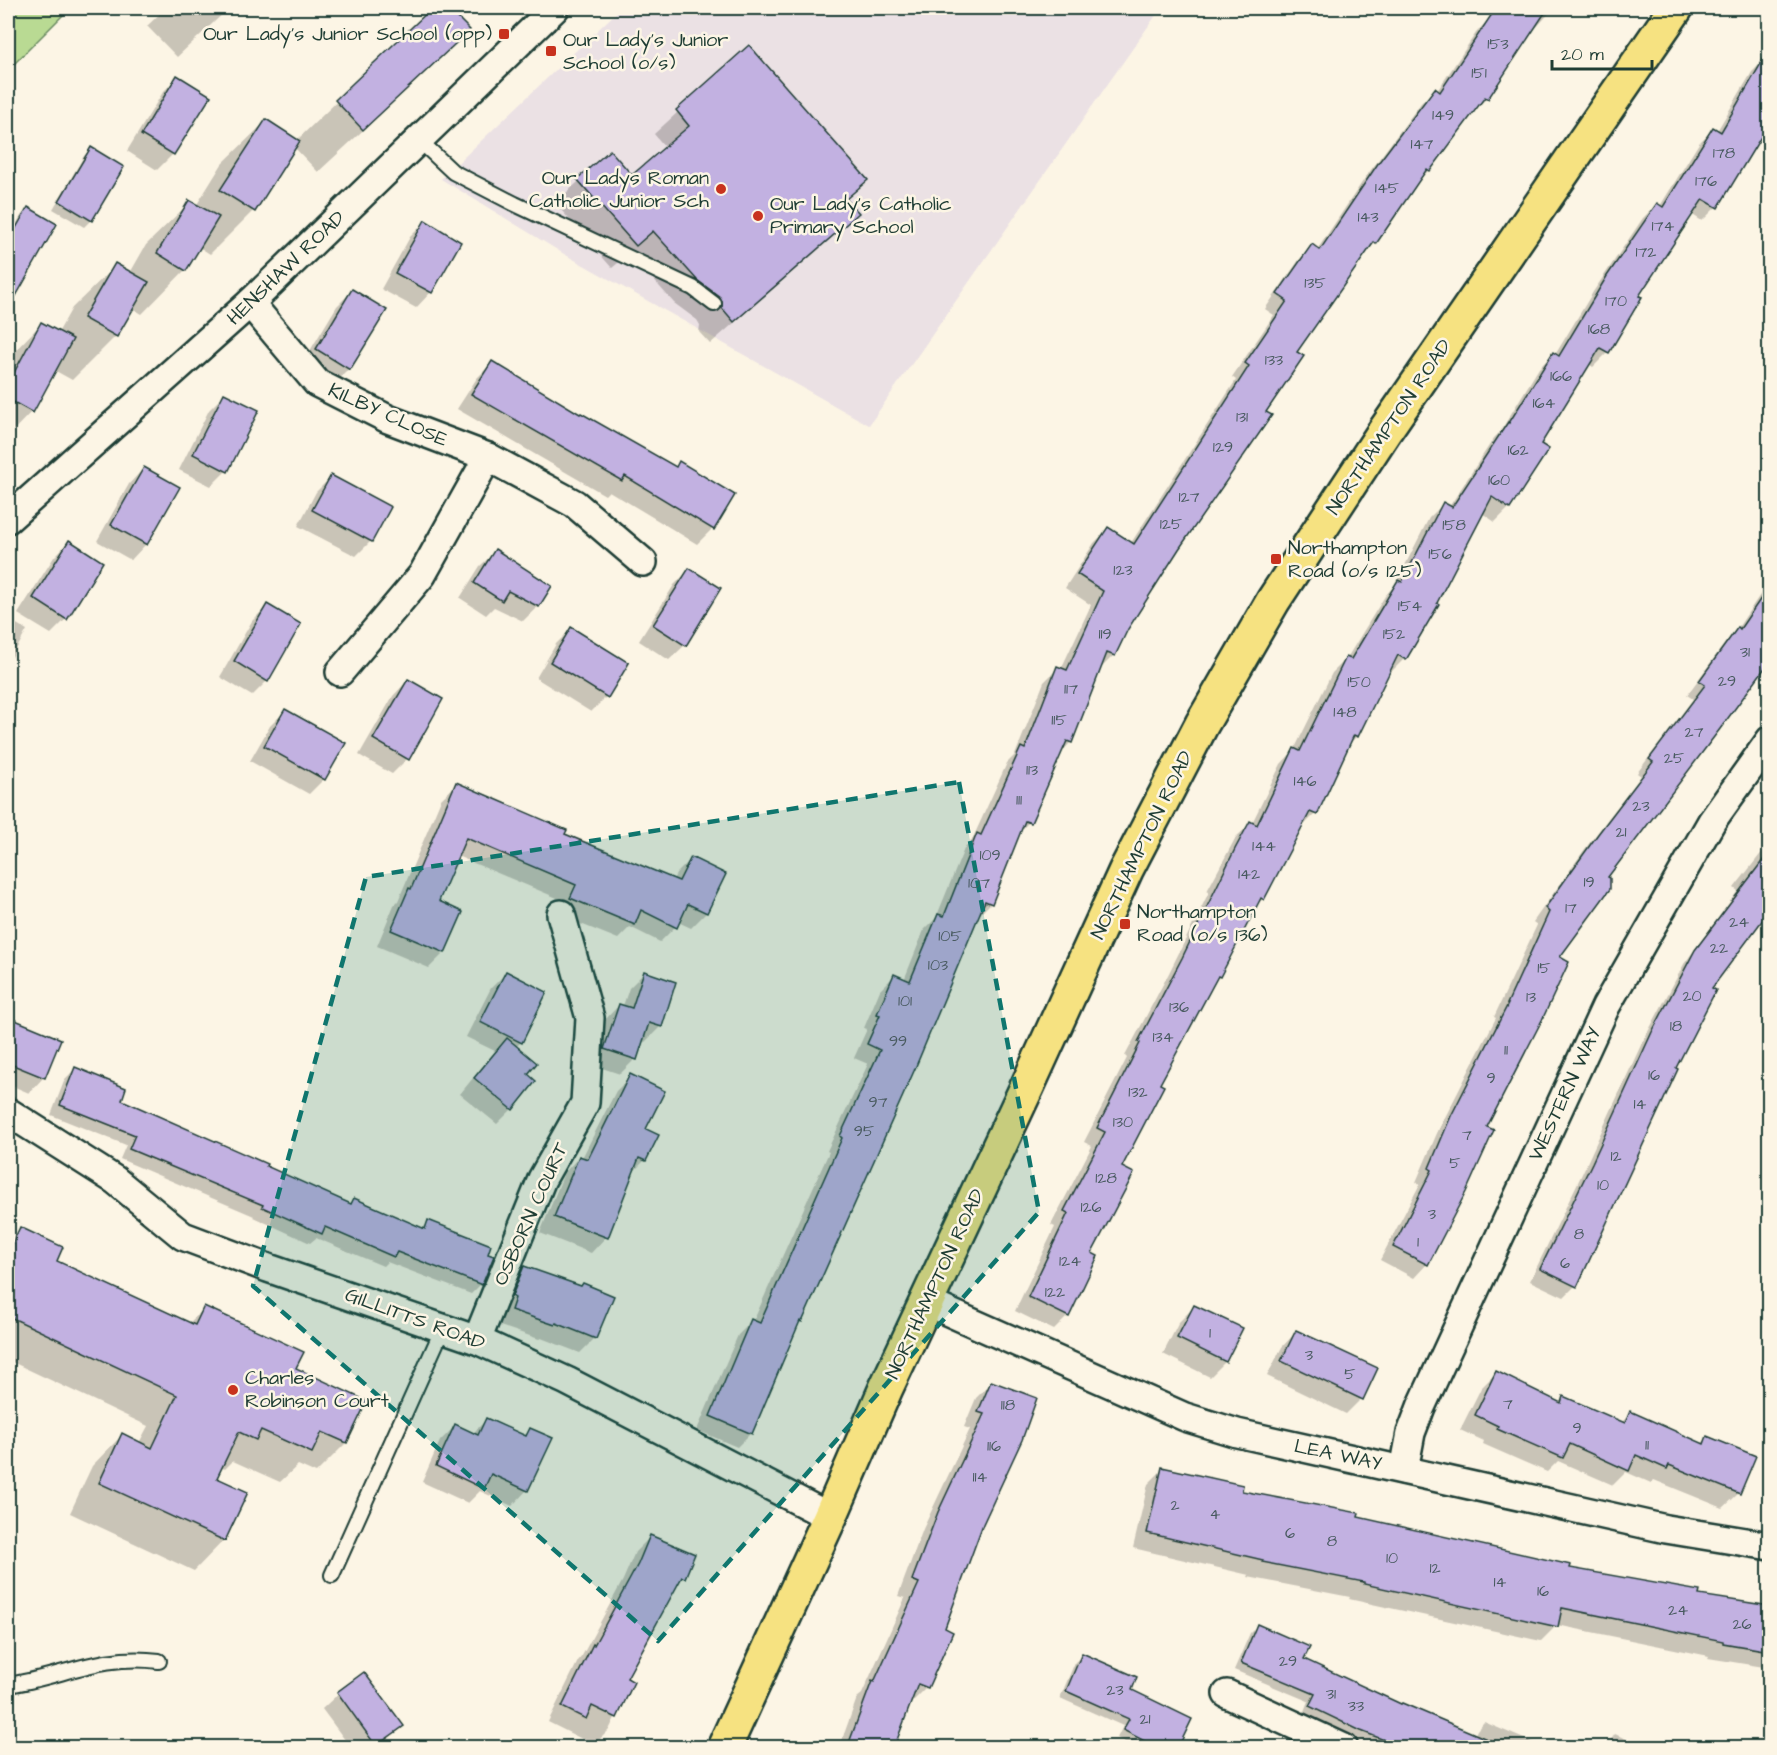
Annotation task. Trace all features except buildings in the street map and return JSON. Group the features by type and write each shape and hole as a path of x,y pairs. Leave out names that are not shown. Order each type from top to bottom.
{"main road":[{"name":"NORTHAMPTON ROAD","path":"724,1748 830,1517 874,1414 1126,870 1202,724 1273,601 1383,432 1676,8"}],"street":[{"name":"HENSHAW ROAD","path":"8,519 250,303 555,8"},
{"name":"KILBY CLOSE","path":"250,303 317,383 388,419 488,457 574,504 644,562"},
{"path":"340,672 422,575 488,457"},
{"name":"WESTERN WAY","path":"1404,1470 1412,1433 1421,1407 1606,1006 1712,821 1770,740"},
{"name":"OSBORN COURT","path":"477,1340 542,1179 585,1103 590,1018 561,914"},
{"name":"GILLITTS ROAD","path":"8,1112 115,1180 183,1236 268,1268 477,1340 567,1381 830,1517"},
{"name":"LEA WAY","path":"926,1302 1185,1417 1237,1433 1666,1529 1770,1546"},
{"path":"1227,1694 1344,1748"}],"lane":[{"path":"419,140 453,172 515,204 693,288 714,304"},
{"path":"332,1575 443,1328"},
{"path":"8,1685 126,1658 159,1661"}],"highlighted area":[{"path":"959,782 1039,1212 658,1641 253,1286 366,877"}],"shaded area":[{"name":"Our Lady's Catholic Primary School","path":"621,8 1161,8 869,425 564,254 441,179"}],"green space":[{"path":"8,8 70,8 8,70"}],"place":[{"name":"Our Lady's Junior School (opp)","path":"504,34"},
{"name":"Our Lady's Junior School (o/s)","path":"551,51"},
{"name":"Our Ladys Roman Catholic Junior Sch","path":"721,189"},
{"name":"Our Lady's Catholic Primary School","path":"758,216"},
{"name":"Northampton Road (o/s 125)","path":"1276,559"},
{"name":"Northampton Road (o/s 136)","path":"1125,924"},
{"name":"Charles Robinson Court","path":"233,1390"}]}
